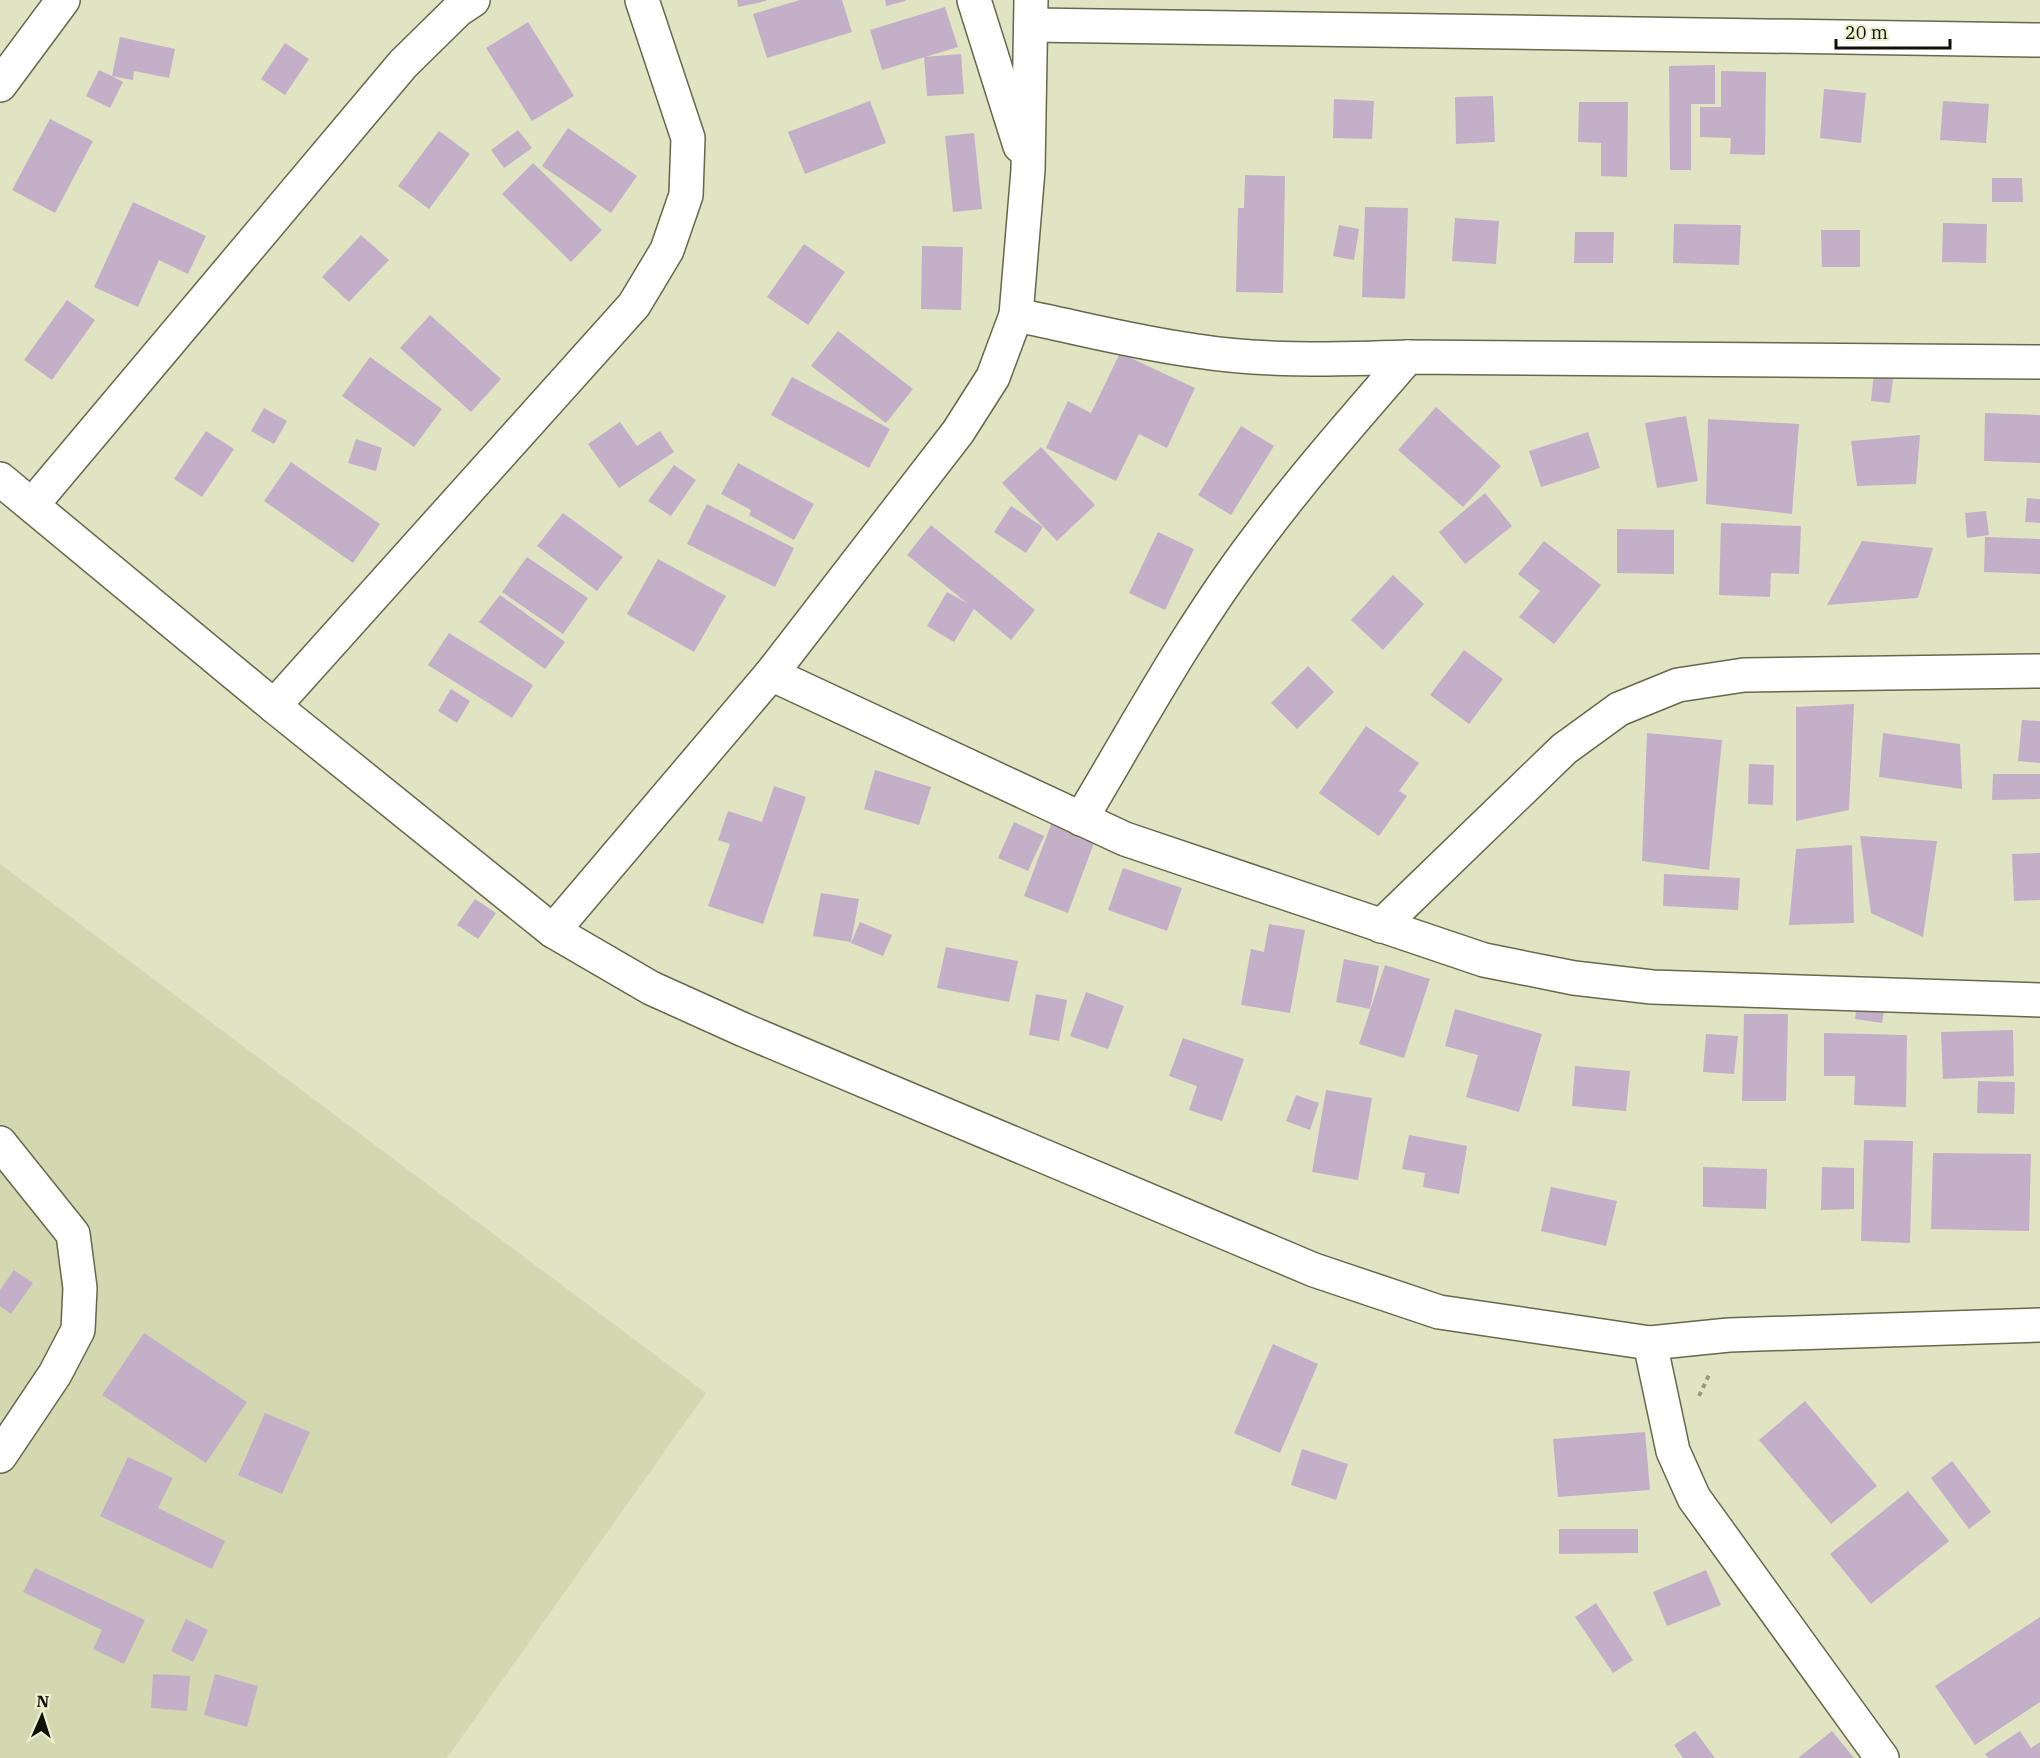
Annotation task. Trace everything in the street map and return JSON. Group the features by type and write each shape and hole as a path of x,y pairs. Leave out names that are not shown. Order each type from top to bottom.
{"street":[{"path":"0,85 63,0"},
{"path":"32,505 403,64 458,10 473,0"},
{"path":"274,706 634,305 667,250 686,195 688,138 642,0"},
{"path":"974,0 1028,170"},
{"path":"553,931 771,674 958,432 993,377 1016,315 1028,170 1031,13 2040,40"},
{"path":"1016,315 1196,351 1307,360 1408,357 2040,362"},
{"path":"1081,819 1212,603 1256,540 1299,484 1408,357"},
{"path":"0,479 274,706 553,931 651,988 744,1030 1314,1270 1439,1312 1650,1343 1729,1335 2040,1325"},
{"path":"1381,926 1564,749 1619,709 1678,685 1744,675 2040,671"},
{"path":"771,674 1125,839 1484,960 1574,978 1652,987 2040,1000"},
{"path":"0,1143 73,1234 80,1288 78,1330 55,1374 0,1456"},
{"path":"1650,1343 1673,1450 1694,1498 1882,1758"}],"shaded area":[{"path":"0,864 706,1393 447,1758 0,1758"}],"building":[{"path":"737,0 766,0 766,1 738,7"},
{"path":"800,0 842,0 852,32 767,58 753,14"},
{"path":"885,0 905,0 906,1 886,6"},
{"path":"945,7 958,47 882,70 870,30"},
{"path":"528,22 574,96 532,121 486,48"},
{"path":"120,37 175,49 169,78 134,71 133,80 112,76"},
{"path":"285,43 309,59 285,95 261,79"},
{"path":"961,54 964,94 927,96 924,57"},
{"path":"1715,65 1715,104 1691,104 1691,170 1670,170 1669,66"},
{"path":"99,70 123,82 110,108 86,96"},
{"path":"1721,71 1766,72 1765,155 1730,154 1731,138 1700,137 1700,107 1721,107"},
{"path":"1824,89 1866,93 1861,143 1820,138"},
{"path":"1493,96 1495,142 1456,144 1455,97"},
{"path":"1334,99 1374,101 1372,139 1333,138"},
{"path":"870,101 886,143 805,174 788,132"},
{"path":"1943,101 1989,104 1986,143 1940,140"},
{"path":"1579,102 1628,102 1627,177 1601,176 1601,143 1578,142"},
{"path":"50,119 93,141 55,213 12,190"},
{"path":"568,128 637,176 611,213 542,166"},
{"path":"518,130 532,148 504,168 491,150"},
{"path":"439,131 470,154 429,209 398,186"},
{"path":"974,133 982,209 953,212 945,136"},
{"path":"533,163 602,230 571,262 502,194"},
{"path":"1245,175 1285,176 1283,293 1236,292 1238,208 1244,208"},
{"path":"1992,178 2022,178 2023,202 1992,202"},
{"path":"133,202 206,236 188,274 159,260 138,307 94,287"},
{"path":"1365,207 1408,208 1405,299 1362,297"},
{"path":"1455,218 1499,221 1496,264 1452,261"},
{"path":"1943,223 1987,224 1986,263 1942,262"},
{"path":"1674,224 1741,225 1739,265 1673,263"},
{"path":"1339,225 1359,229 1354,260 1333,256"},
{"path":"1821,230 1860,230 1860,267 1822,267"},
{"path":"1575,232 1614,232 1613,263 1574,263"},
{"path":"361,235 389,260 349,302 322,277"},
{"path":"804,244 845,272 808,325 767,297"},
{"path":"922,246 963,247 961,310 921,309"},
{"path":"67,300 95,320 52,380 24,360"},
{"path":"430,315 501,379 471,412 400,348"},
{"path":"838,331 913,389 886,423 811,366"},
{"path":"1120,353 1195,388 1167,448 1139,434 1116,481 1046,448 1068,401 1091,413"},
{"path":"370,357 442,409 414,447 342,396"},
{"path":"1875,362 1895,363 1890,403 1871,401"},
{"path":"792,377 890,429 869,468 771,415"},
{"path":"1436,407 1501,466 1463,507 1398,450"},
{"path":"264,408 287,421 274,444 251,431"},
{"path":"1985,413 2040,415 2040,463 1984,461"},
{"path":"1686,416 1698,481 1657,488 1645,423"},
{"path":"1708,419 1799,424 1792,514 1706,504"},
{"path":"620,422 637,446 660,431 674,452 619,488 588,444"},
{"path":"1241,426 1274,446 1231,515 1198,495"},
{"path":"206,431 234,449 202,497 174,479"},
{"path":"1588,432 1600,468 1541,487 1529,451"},
{"path":"1920,435 1916,484 1857,486 1851,441"},
{"path":"356,439 382,448 376,471 348,463"},
{"path":"1041,447 1095,505 1057,541 1002,483"},
{"path":"291,462 380,524 353,563 264,501"},
{"path":"738,463 814,504 794,540 749,515 751,510 721,494"},
{"path":"674,465 696,480 671,516 648,501"},
{"path":"1485,493 1512,526 1465,564 1439,532"},
{"path":"2027,498 2040,499 2040,523 2025,522"},
{"path":"707,504 794,548 775,587 687,544"},
{"path":"1011,506 1043,527 1026,553 994,532"},
{"path":"1986,511 1989,535 1967,538 1965,513"},
{"path":"563,513 623,557 597,591 537,546"},
{"path":"1721,523 1801,526 1799,574 1771,573 1770,597 1719,595"},
{"path":"931,525 1035,610 1011,640 974,609 954,642 927,626 947,592 967,603 907,555"},
{"path":"1617,529 1674,530 1674,574 1617,573"},
{"path":"1158,532 1194,549 1165,610 1129,593"},
{"path":"1985,537 2040,539 2040,574 1984,572"},
{"path":"1544,541 1601,585 1554,644 1519,617 1540,591 1518,574"},
{"path":"1862,541 1933,548 1918,598 1827,605"},
{"path":"527,557 588,598 563,634 502,592"},
{"path":"658,559 726,596 694,652 627,614"},
{"path":"1393,575 1424,604 1383,650 1351,620"},
{"path":"500,595 565,642 545,669 479,622"},
{"path":"449,633 533,685 512,718 428,665"},
{"path":"1464,650 1503,679 1469,724 1430,695"},
{"path":"1308,666 1334,692 1297,729 1271,703"},
{"path":"451,689 470,701 457,723 438,711"},
{"path":"1854,704 1849,810 1796,821 1796,707"},
{"path":"2022,720 2040,721 2040,763 2018,761"},
{"path":"1366,726 1419,763 1399,791 1407,796 1379,836 1319,793"},
{"path":"1647,733 1722,740 1709,870 1642,861"},
{"path":"1883,733 1960,744 1962,789 1879,777"},
{"path":"1749,764 1774,765 1773,805 1748,804"},
{"path":"875,770 931,787 919,825 864,809"},
{"path":"1993,774 2040,774 2040,799 1992,800"},
{"path":"774,786 806,797 763,924 708,906 730,844 718,840 728,811 762,822"},
{"path":"1057,809 1101,824 1068,913 1024,896"},
{"path":"1014,822 1044,836 1028,871 998,858"},
{"path":"1860,836 1937,841 1923,937 1871,913"},
{"path":"1852,845 1854,923 1789,925 1796,849"},
{"path":"2040,853 2040,900 2014,901 2012,854"},
{"path":"1123,868 1182,888 1167,931 1108,910"},
{"path":"1664,874 1740,878 1738,910 1663,906"},
{"path":"821,893 859,899 851,942 813,936"},
{"path":"475,899 496,913 478,939 457,925"},
{"path":"860,922 892,935 883,956 851,943"},
{"path":"1269,924 1305,930 1290,1013 1241,1005 1251,949 1264,952"},
{"path":"946,947 1018,961 1009,1002 937,988"},
{"path":"1344,959 1379,966 1370,1009 1336,1002"},
{"path":"1385,965 1430,979 1404,1058 1359,1044"},
{"path":"1086,992 1124,1006 1108,1049 1070,1036"},
{"path":"1036,994 1067,1000 1059,1041 1029,1035"},
{"path":"1858,997 1886,1001 1882,1023 1855,1019"},
{"path":"1455,1009 1542,1034 1519,1112 1466,1097 1478,1055 1445,1046"},
{"path":"1744,1014 1788,1014 1786,1101 1742,1101"},
{"path":"2013,1030 2014,1076 1943,1079 1941,1032"},
{"path":"1824,1033 1907,1035 1906,1107 1854,1105 1855,1076 1824,1076"},
{"path":"1706,1034 1738,1036 1734,1074 1703,1072"},
{"path":"1183,1038 1244,1059 1222,1121 1189,1110 1197,1086 1169,1076"},
{"path":"1575,1066 1630,1071 1626,1111 1572,1106"},
{"path":"1978,1081 2015,1082 2014,1114 1977,1113"},
{"path":"1326,1090 1372,1098 1358,1180 1312,1172"},
{"path":"1296,1095 1319,1103 1310,1130 1286,1121"},
{"path":"1409,1135 1467,1146 1459,1194 1423,1187 1425,1173 1402,1169"},
{"path":"1864,1140 1913,1141 1910,1243 1861,1241"},
{"path":"1933,1153 2031,1154 2029,1231 1931,1229"},
{"path":"1703,1167 1767,1169 1766,1209 1703,1207"},
{"path":"1822,1167 1854,1168 1854,1209 1821,1210"},
{"path":"1551,1187 1617,1201 1606,1246 1541,1231"},
{"path":"14,1270 33,1283 11,1314 0,1306 0,1290"},
{"path":"144,1333 247,1402 206,1463 102,1395"},
{"path":"1273,1344 1318,1364 1280,1453 1234,1433"},
{"path":"1805,1401 1877,1486 1831,1524 1759,1440"},
{"path":"265,1413 310,1432 282,1494 238,1475"},
{"path":"1645,1432 1650,1490 1558,1497 1553,1439"},
{"path":"1302,1449 1348,1464 1336,1500 1291,1485"},
{"path":"128,1457 173,1478 158,1508 225,1541 212,1569 100,1516"},
{"path":"1952,1461 1991,1512 1969,1529 1931,1478"},
{"path":"1908,1491 1949,1541 1871,1604 1830,1554"},
{"path":"1559,1529 1638,1529 1638,1553 1559,1554"},
{"path":"35,1568 145,1620 124,1664 93,1649 102,1630 23,1592"},
{"path":"1706,1570 1721,1605 1667,1626 1653,1592"},
{"path":"1596,1603 1633,1660 1613,1673 1575,1617"},
{"path":"2040,1617 2040,1702 1975,1745 1935,1686"},
{"path":"186,1619 208,1630 193,1662 171,1651"},
{"path":"153,1674 190,1676 187,1711 151,1708"},
{"path":"215,1674 258,1686 247,1727 204,1715"},
{"path":"1695,1731 1715,1758 1683,1758 1674,1745"},
{"path":"1832,1731 1854,1758 1798,1758"},
{"path":"2020,1731 2031,1748 2040,1742 2040,1758 1988,1758 1985,1754"}]}
